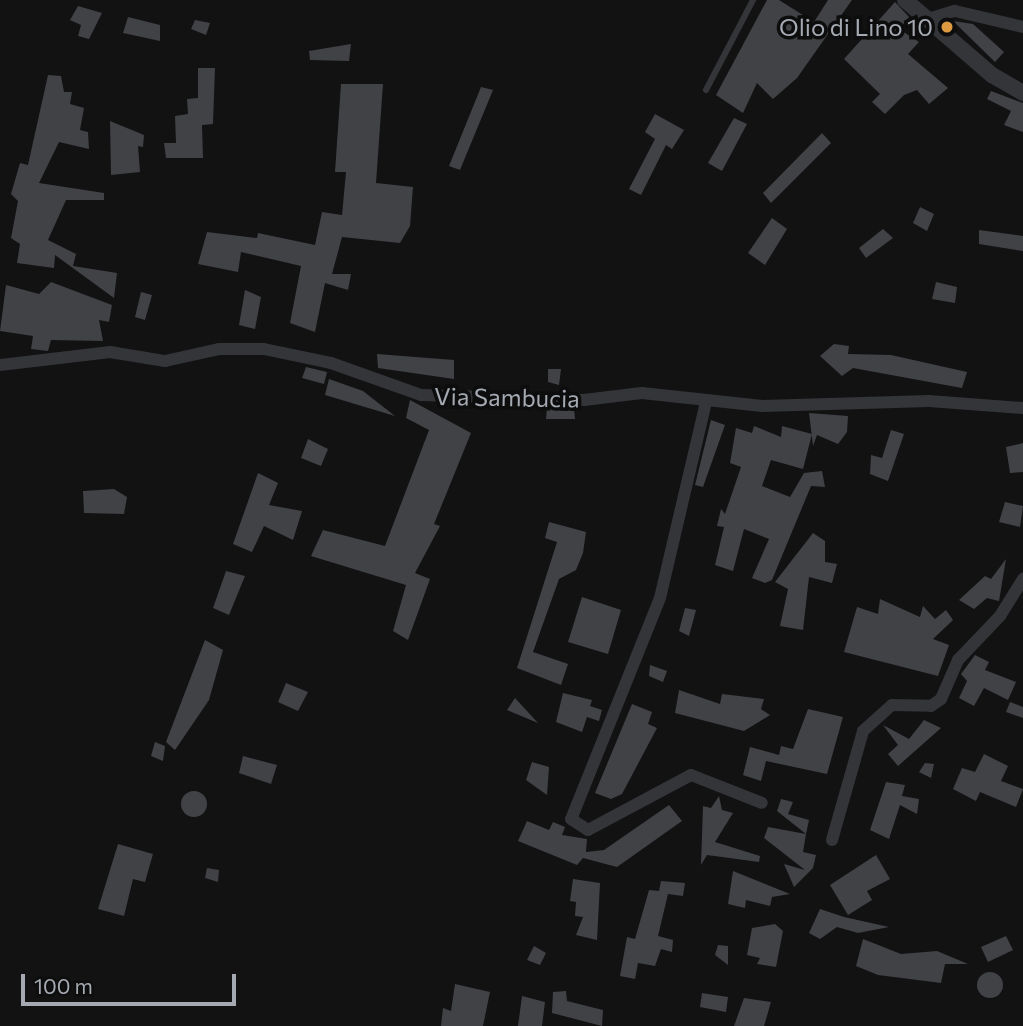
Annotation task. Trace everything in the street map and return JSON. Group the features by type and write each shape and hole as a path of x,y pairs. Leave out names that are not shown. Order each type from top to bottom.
{"street":[{"path":"905,0 992,75 1023,93"},
{"path":"928,19 955,11 1023,27"},
{"name":"Via Sambucia","path":"0,365 110,352 165,361 219,349 264,349 331,363 421,395 584,400 642,393 706,402 929,401 1023,408"},
{"path":"706,402 660,598 571,819 588,830 691,775 762,803"},
{"path":"832,840 863,731 892,705 931,706 941,699 958,660 1000,616 1023,579"}],"lane":[{"path":"706,90 752,0"}],"building":[{"path":"767,0 779,0 814,22 828,0 852,0 797,78 773,99 757,83 743,113 716,95"},
{"path":"895,2 909,17 899,29 919,42 908,54 948,88 929,104 917,90 904,95 885,114 872,102 880,94 844,59"},
{"path":"78,6 102,13 89,39 78,36 81,25 70,20"},
{"path":"128,17 160,25 160,41 123,33"},
{"path":"195,20 210,23 206,35 191,29"},
{"path":"953,21 973,24 1004,52 995,62"},
{"path":"351,44 349,61 310,60 309,51"},
{"path":"198,68 215,68 213,124 202,125 203,158 166,158 164,143 176,143 175,116 188,114 187,99 198,98"},
{"path":"48,75 61,76 64,92 72,92 70,104 84,108 80,130 88,132 89,149 59,142 39,183 104,193 104,200 66,200 48,240 76,254 73,266 117,273 114,298 55,255 54,268 17,263 20,244 11,238 18,201 11,194 20,163 28,165"},
{"path":"341,84 383,84 376,183 413,187 410,226 400,243 342,237 332,274 351,274 348,290 325,283 315,332 290,323 301,266 241,252 238,272 198,264 207,232 257,238 258,233 315,245 322,212 342,215 346,172 335,172"},
{"path":"481,87 493,90 460,170 449,166"},
{"path":"991,91 1023,103 1023,132 1004,125 1011,111 987,99"},
{"path":"655,114 684,130 672,149 666,145 641,195 629,189 655,139 645,132"},
{"path":"734,118 747,124 722,171 708,163"},
{"path":"110,121 144,135 143,147 138,146 140,172 111,175"},
{"path":"822,133 831,143 771,203 763,193"},
{"path":"920,207 934,214 927,231 913,223"},
{"path":"772,218 787,229 765,265 748,253"},
{"path":"883,229 893,238 866,258 859,248"},
{"path":"979,230 1023,236 1023,251 979,244"},
{"path":"51,282 112,305 109,322 99,320 103,341 51,340 48,351 31,349 33,336 0,331 6,285 39,294"},
{"path":"936,282 957,287 955,303 932,299"},
{"path":"245,290 261,297 255,329 239,325"},
{"path":"141,292 152,295 145,320 135,317"},
{"path":"834,344 849,346 848,354 891,355 967,372 962,388 853,368 842,376 820,356"},
{"path":"377,354 454,360 454,379 378,368"},
{"path":"306,367 327,372 324,384 302,378"},
{"path":"548,369 561,369 559,385 548,382"},
{"path":"329,379 363,391 395,416 325,395"},
{"path":"410,400 471,433 434,524 440,526 415,573 430,579 408,640 393,631 406,585 311,556 323,530 385,546 429,430 406,418"},
{"path":"547,408 574,408 575,419 546,419"},
{"path":"809,413 848,416 847,432 838,444 817,435 813,446"},
{"path":"711,420 725,425 703,487 695,485"},
{"path":"754,426 781,437 782,426 812,434 803,469 771,460 762,486 790,497 804,473 822,471 825,487 811,486 772,580 765,583 752,578 769,539 744,529 733,571 715,565 724,527 717,526 721,509 725,514 741,467 730,463 736,428 752,433"},
{"path":"891,430 904,434 888,481 870,474 871,455 882,458"},
{"path":"308,439 328,449 321,466 301,458"},
{"path":"1023,443 1023,472 1010,473 1006,447"},
{"path":"258,473 278,483 269,505 302,511 293,540 264,526 252,552 233,544"},
{"path":"114,489 127,497 124,514 84,513 83,491"},
{"path":"1005,502 1023,506 1020,527 999,522"},
{"path":"549,522 586,532 583,553 576,570 559,579 533,652 568,664 561,685 517,668 557,542 545,538"},
{"path":"813,533 825,541 825,562 837,564 832,583 809,577 803,630 780,626 788,589 775,582"},
{"path":"1006,559 999,601 987,598 974,609 959,600 985,576 991,579"},
{"path":"226,571 245,576 229,615 213,608"},
{"path":"582,597 621,610 608,654 568,642"},
{"path":"880,599 920,617 923,606 935,619 946,610 953,620 933,639 949,645 938,676 844,652 857,607 878,614"},
{"path":"685,608 696,610 689,636 679,631"},
{"path":"205,640 223,650 209,700 175,750 166,742"},
{"path":"975,655 989,662 985,670 1016,682 1008,700 984,688 974,706 959,698 967,681 961,674"},
{"path":"650,665 667,671 663,682 649,676"},
{"path":"286,683 308,692 298,711 278,702"},
{"path":"679,690 720,704 722,694 764,699 761,709 770,715 744,731 675,713"},
{"path":"563,693 592,700 590,706 602,710 599,721 587,717 582,732 556,722"},
{"path":"515,698 538,723 507,710"},
{"path":"1010,702 1023,707 1023,718 1006,712"},
{"path":"632,704 652,712 648,724 657,728 622,794 611,799 595,793"},
{"path":"808,709 843,717 827,774 766,761 761,781 743,775 750,747 779,755 781,746 793,749"},
{"path":"924,720 941,728 898,766 888,754 898,745 883,725 909,739"},
{"path":"155,742 165,746 163,761 151,756"},
{"path":"984,754 1008,766 1001,781 1023,789 1016,807 980,792 976,801 953,789 962,768 975,772"},
{"path":"243,756 277,765 271,784 239,773"},
{"path":"532,762 549,767 547,795 526,780"},
{"path":"925,763 934,764 931,778 919,772"},
{"path":"886,782 905,785 902,796 919,799 917,814 900,805 889,839 870,830"},
{"path":"194,791 203,795 207,804 203,813 194,817 185,813 181,804 185,795"},
{"path":"719,796 722,810 733,813 715,842 760,856 759,862 707,855 701,865 703,806 711,808"},
{"path":"781,799 793,802 788,814 809,820 806,834 777,811"},
{"path":"669,805 682,821 617,867 583,858 577,865 518,841 527,821 549,830 553,822 565,827 562,835 587,839 586,852 604,850"},
{"path":"768,827 806,834 803,852 816,855 813,868 794,887 784,864 805,870 764,838"},
{"path":"118,844 153,854 145,882 133,879 124,916 98,909"},
{"path":"876,855 890,879 867,891 872,900 848,915 830,885"},
{"path":"207,868 219,870 218,882 205,878"},
{"path":"733,871 790,894 772,897 770,906 746,900 745,908 728,904"},
{"path":"573,879 600,883 597,940 576,935 583,917 575,916 576,902 570,901"},
{"path":"661,881 685,883 683,896 668,894 658,936 673,940 672,952 661,949 655,966 638,963 635,979 620,976 627,937 635,939 649,890 659,891"},
{"path":"820,909 889,927 858,933 837,927 820,939 809,933"},
{"path":"775,924 783,931 776,967 757,964 760,958 747,955 752,928"},
{"path":"1006,936 1013,950 988,962 981,947"},
{"path":"863,939 901,954 937,951 968,964 945,964 941,983 878,975 856,966"},
{"path":"718,945 728,946 728,965 715,955"},
{"path":"534,946 546,953 540,965 527,960"},
{"path":"990,972 999,976 1003,985 999,994 990,998 981,994 977,985 981,976"},
{"path":"455,984 490,992 483,1026 441,1026 443,1008 451,1011"},
{"path":"566,991 567,1001 603,1010 602,1026 552,1013 553,992"},
{"path":"702,993 728,997 726,1012 700,1007"},
{"path":"522,996 545,1002 542,1026 518,1026"},
{"path":"744,998 771,1002 764,1026 734,1026"}],"place":[{"name":"Olio di Lino 10","path":"947,27"}]}
